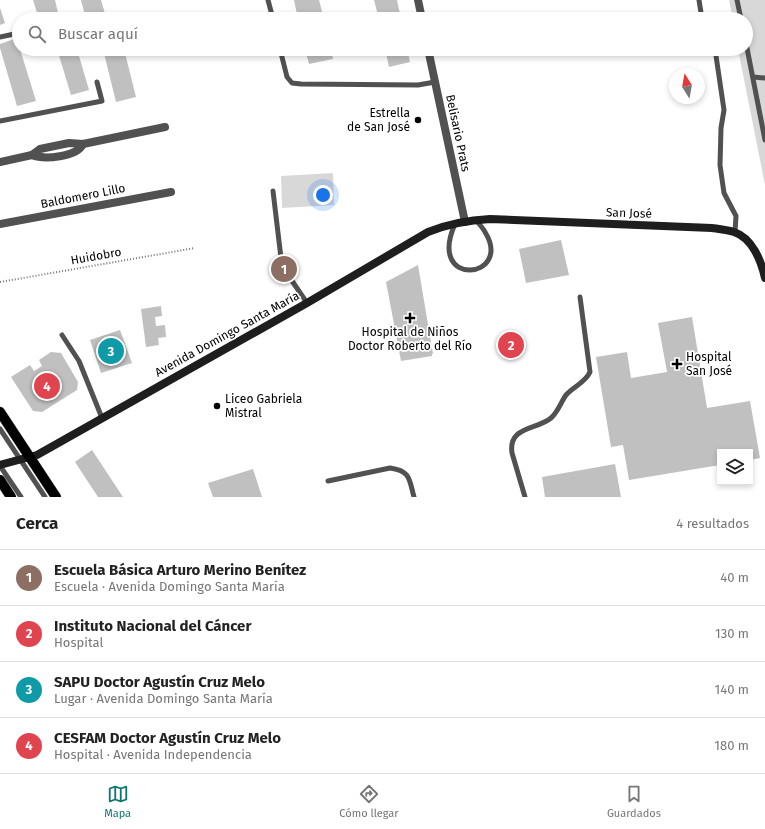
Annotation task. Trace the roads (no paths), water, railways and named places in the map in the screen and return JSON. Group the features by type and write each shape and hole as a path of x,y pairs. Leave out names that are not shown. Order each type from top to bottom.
{"main road":[{"name":"San José","path":"465,222 490,219 712,228 735,232"},
{"name":"Avenida Domingo Santa María","path":"0,465 37,455 307,303 428,232 465,222"},
{"path":"735,232 745,239 754,249 759,257 765,278"},
{"path":"0,412 25,459 56,497"},
{"path":"0,480 11,497"}],"street":[{"path":"418,0 421,12"},
{"name":"Belisario Prats","path":"429,56 465,222"},
{"path":"0,162 32,155 40,149 69,143 84,144 165,128"},
{"name":"Baldomero Lillo","path":"0,224 171,192"}],"lane":[{"path":"268,0 271,12"},
{"path":"699,0 701,12"},
{"path":"737,0 740,12"},
{"path":"0,37 12,34"},
{"path":"282,56 287,77 292,82 301,84 418,85 435,82"},
{"path":"716,56 724,110 721,128 720,164 724,194 736,216 735,232"},
{"path":"749,56 765,140"},
{"path":"753,77 765,78"},
{"path":"0,121 102,101 97,82"},
{"path":"273,191 281,258 286,272 307,303"},
{"path":"455,224 450,235 448,249 451,259 458,267 462,269 475,270 486,264 491,251 486,233 476,220"},
{"path":"525,497 512,453 511,446 514,438 525,429 540,425 553,417 566,396 584,381 590,372 580,297"},
{"path":"62,335 78,361 102,418"},
{"path":"0,429 25,459 45,497"},
{"path":"0,465 21,497"},
{"path":"328,481 390,468 400,470 408,476 414,497"}],"place":[{"name":"Estrella de San José","path":"418,120"},
{"name":"Escuela Básica Arturo Merino Benítez","path":"284,269"},
{"name":"Hospital de Niños Doctor Roberto del Río","path":"410,318"},
{"name":"Instituto Nacional del Cáncer","path":"511,345"},
{"name":"SAPU Doctor Agustín Cruz Melo","path":"111,351"},
{"name":"Hospital San José","path":"677,364"},
{"name":"CESFAM Doctor Agustín Cruz Melo","path":"47,386"},
{"name":"Liceo Gabriela Mistral","path":"217,406"}]}
